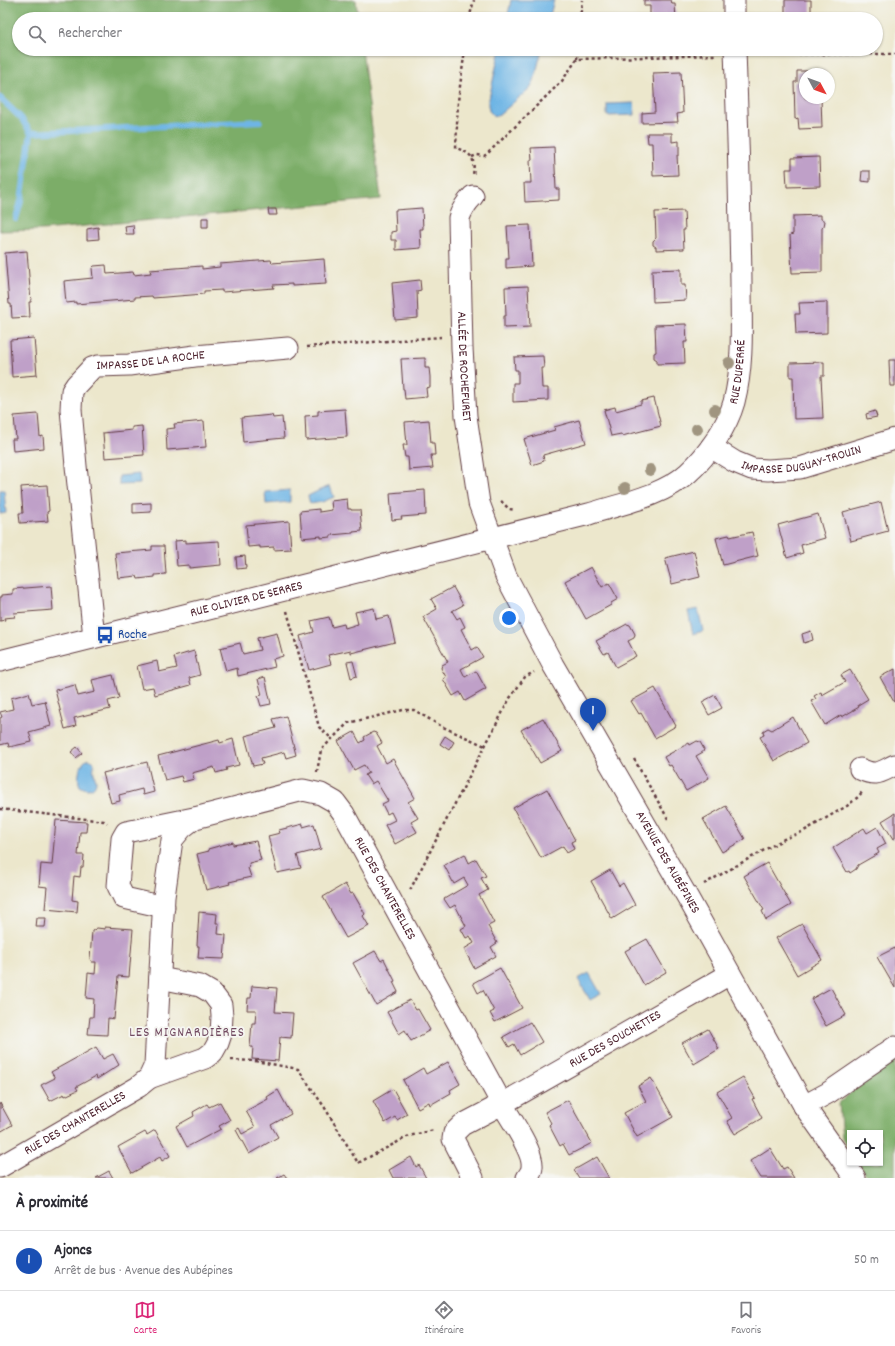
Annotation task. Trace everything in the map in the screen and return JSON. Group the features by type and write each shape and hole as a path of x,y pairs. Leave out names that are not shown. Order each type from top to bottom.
{"street":[{"path":"734,0 734,12"},
{"name":"RUE DUPERRÉ","path":"493,539 524,529 589,514 654,493 673,484 688,473 711,447 724,426 734,403 739,377 741,354 741,246 735,56"},
{"name":"ALLÉE DE ROCHEFURET","path":"473,196 466,202 459,218 466,416 479,502 485,522 493,539"},
{"name":"IMPASSE DE LA ROCHE","path":"94,637 71,409 72,391 76,385 92,368 98,366 288,348"},
{"name":"IMPASSE DUGUAY-TROUIN","path":"711,447 735,462 752,469 768,470 800,468 895,439"},
{"name":"RUE OLIVIER DE SERRES","path":"0,660 493,539"},
{"name":"AVENUE DES AUBÉPINES","path":"493,539 506,576 553,665 688,898 804,1106 855,1178"},
{"name":"RUE DES CHANTERELLES","path":"126,832 195,818 303,790 321,794 335,802 344,814 502,1104"},
{"name":"RUE DES CHANTERELLES","path":"149,1078 155,1065 164,907 172,840 182,828 195,818"},
{"path":"126,832 122,839 118,886 124,898 164,907"},
{"name":"RUE DES SOUCHETTES","path":"454,1133 462,1125 502,1104 730,974"},
{"name":"RUE DES CHANTERELLES","path":"0,1167 138,1087 149,1078 205,1058 213,1052 221,1034 221,1005 212,993 200,986 160,978"},
{"path":"804,1106 828,1093 895,1047"},
{"path":"502,1104 524,1142 531,1158 533,1166 527,1178"},
{"path":"454,1133 453,1139 473,1178"}],"path":[{"path":"471,12 474,0"},
{"path":"581,12 582,0"},
{"path":"883,54 895,54"},
{"path":"464,56 458,101 456,148 466,152 472,157 474,169"},
{"path":"472,157 477,155 484,156 487,154 562,81 577,59 577,56"},
{"path":"577,59 645,56"},
{"path":"288,348 462,336"},
{"path":"282,591 319,727 332,739"},
{"path":"398,912 510,698 525,677 535,671"},
{"path":"313,792 321,750 348,723 387,713 403,710 414,710 441,726 485,746"},
{"path":"688,898 703,885 784,839 802,832 847,806 858,797 877,769"},
{"path":"0,809 104,821 126,832"},
{"path":"205,1058 255,1061 298,1069 325,1108 358,1163 409,1136 439,1128 454,1133"}],"green space":[{"path":"0,0 356,0 357,12 12,12 12,56 363,56 381,199 42,230 0,231"},
{"path":"895,1057 895,1178 868,1178 860,1166 883,1166 883,1130 847,1130 847,1146 842,1139 839,1103 881,1066"}],"water":[{"path":"511,0 554,0 551,12 508,12"},
{"path":"498,56 540,56 534,81 530,88 498,116 493,115 489,111 488,103"},
{"path":"634,103 635,115 607,116 607,104"},
{"path":"139,474 140,484 119,485 119,476"},
{"path":"330,486 334,497 322,502 310,504 308,496"},
{"path":"0,490 4,490 6,513 0,514"},
{"path":"290,490 290,502 266,504 265,492"},
{"path":"698,609 703,631 693,634 688,611"},
{"path":"88,759 94,763 96,782 94,787 90,789 80,786 78,779 81,767"},
{"path":"589,973 601,994 590,1000 578,979"}],"building":[{"path":"644,0 671,0 672,4 675,4 676,12 650,12 650,6 644,6"},
{"path":"785,0 811,0 811,12 785,12"},
{"path":"797,71 799,71 799,104 821,104 822,128 799,129 798,118 795,119 794,82 797,82"},
{"path":"681,72 683,113 677,114 678,122 642,123 642,113 655,112 653,73"},
{"path":"647,133 672,133 672,142 679,141 679,155 677,155 678,175 653,176 652,143 648,143"},
{"path":"554,147 556,189 559,189 559,200 525,202 524,183 531,183 531,148"},
{"path":"819,157 820,186 787,187 786,169 792,169 792,158"},
{"path":"862,171 870,171 870,182 861,181"},
{"path":"422,208 423,229 420,229 421,248 396,250 396,240 391,240 391,232 396,231 395,210"},
{"path":"268,209 276,209 277,215 269,215"},
{"path":"684,211 684,249 656,250 656,247 653,245 653,241 656,238 655,212"},
{"path":"821,215 821,219 825,221 822,228 822,272 792,273 790,235 793,234 793,216"},
{"path":"202,218 208,218 208,227 202,227"},
{"path":"133,225 134,234 126,234 125,226"},
{"path":"530,225 532,266 506,268 506,258 509,258 507,226"},
{"path":"98,227 99,239 87,240 87,229"},
{"path":"27,251 31,302 29,302 30,317 12,318 11,304 9,304 5,253"},
{"path":"324,259 326,284 292,286 292,284 273,285 274,288 222,292 222,290 204,291 204,294 153,298 152,296 135,297 135,299 76,304 76,302 66,303 64,281 93,278 92,268 94,266 106,265 107,274 133,272 134,275 151,273 150,270 202,266 202,269 220,267 220,264 271,260 272,263"},
{"path":"681,269 681,285 685,285 686,300 653,302 652,270"},
{"path":"420,280 421,290 417,291 418,318 395,320 392,283"},
{"path":"528,286 530,327 504,328 504,316 506,316 505,287"},
{"path":"827,302 827,333 796,334 795,314 800,314 799,303"},
{"path":"686,324 687,342 684,342 685,363 657,364 657,360 654,358 654,353 656,352 655,325"},
{"path":"34,338 37,375 12,377 10,340"},
{"path":"543,356 544,368 541,368 542,388 548,388 548,400 513,402 513,383 518,383 518,370 515,370 514,357"},
{"path":"425,358 425,368 429,368 430,377 430,387 426,388 427,397 405,399 401,359"},
{"path":"889,360 895,360 895,386 890,386"},
{"path":"824,362 824,376 821,376 823,418 794,419 793,377 790,377 790,363"},
{"path":"654,398 661,426 622,436 621,434 611,436 604,410 615,407 616,411 641,404 641,401"},
{"path":"345,409 347,437 306,440 305,416 318,415 318,411"},
{"path":"875,411 877,417 867,419 866,414"},
{"path":"38,414 40,437 43,436 44,448 13,451 12,439 16,439 14,416"},
{"path":"272,415 273,418 282,417 284,438 243,442 241,418"},
{"path":"429,420 431,443 434,443 435,455 431,455 433,468 409,470 408,457 405,457 403,445 407,445 405,422"},
{"path":"579,420 586,443 543,455 544,461 532,465 524,439 555,430 554,427"},
{"path":"204,421 206,447 167,450 166,429 175,428 174,424"},
{"path":"142,426 144,455 105,458 103,433 132,430 132,427"},
{"path":"47,485 49,511 47,512 48,521 20,523 19,513 23,513 21,487"},
{"path":"425,490 426,515 401,517 402,519 392,520 390,493"},
{"path":"347,499 348,509 360,510 362,531 331,535 331,537 321,538 321,536 302,538 300,511 319,509 319,512 332,510 331,501"},
{"path":"881,502 888,531 851,541 843,512"},
{"path":"151,503 151,512 133,513 133,504"},
{"path":"818,514 825,538 801,545 803,553 787,558 778,525"},
{"path":"289,521 291,549 274,550 274,547 248,547 246,525"},
{"path":"752,532 758,556 723,565 716,538 729,535 730,537"},
{"path":"186,540 186,543 219,541 221,565 189,568 189,565 177,566 175,541"},
{"path":"152,546 164,546 166,574 138,579 137,576 118,578 115,553 152,550"},
{"path":"694,551 700,577 672,584 665,558"},
{"path":"245,556 246,568 237,569 236,557"},
{"path":"591,567 602,587 609,583 618,599 611,603 611,605 586,619 565,581"},
{"path":"51,586 53,610 14,613 15,617 4,618 5,620 0,621 0,597 2,597 2,595 13,594 13,589"},
{"path":"453,587 463,605 452,611 457,619 460,617 465,627 461,629 472,650 477,647 483,657 461,669 465,677 476,671 486,689 465,701 460,692 453,696 443,679 446,677 441,668 442,665 448,662 423,617 437,609 431,599"},
{"path":"374,608 376,619 389,616 395,642 351,653 351,650 328,655 331,664 309,670 300,636 314,632 311,621 329,617 332,627 344,624 345,628 358,624 355,612"},
{"path":"627,624 630,625 635,634 634,638 628,641 636,656 616,667 608,652 604,654 596,641"},
{"path":"811,631 813,640 804,643 802,634"},
{"path":"277,633 283,656 273,659 275,667 238,676 237,668 226,671 220,648 240,643 243,654 260,650 257,638"},
{"path":"194,651 200,675 189,678 191,685 155,695 153,687 142,689 137,666 157,661 159,672 177,668 174,657"},
{"path":"353,661 357,676 351,678 347,662"},
{"path":"895,669 895,701 894,702 880,677"},
{"path":"850,670 868,699 858,705 859,707 842,717 841,715 825,725 811,701 816,699 814,696 821,692 822,695 845,682 841,675"},
{"path":"113,675 119,698 108,701 110,709 74,718 76,726 65,729 55,690 75,685 78,696 95,692 92,680"},
{"path":"265,677 271,704 261,706 258,696 262,695 258,679"},
{"path":"655,688 676,726 655,738 641,713 639,714 631,701"},
{"path":"29,693 32,704 45,701 51,726 29,732 32,742 9,747 8,743 0,745 0,718 2,717 0,712 13,709 11,698"},
{"path":"715,695 722,708 709,715 702,702"},
{"path":"286,716 296,755 286,758 284,752 261,758 263,764 253,766 245,736 276,728 273,719"},
{"path":"793,717 807,743 774,761 760,737 764,735 763,731 768,728 772,730"},
{"path":"543,718 562,751 540,763 521,730"},
{"path":"354,732 360,743 365,740 364,737 373,732 376,733 382,743 377,746 386,763 393,759 415,798 408,802 418,818 411,822 417,832 395,844 385,825 395,820 391,812 387,814 382,804 388,801 376,781 371,784 365,775 369,773 364,765 354,770 338,741"},
{"path":"445,736 454,742 449,750 440,744"},
{"path":"233,739 239,765 226,768 227,770 216,773 214,767 192,773 194,779 183,782 181,776 165,780 158,756 219,740 220,743"},
{"path":"697,741 700,742 704,749 703,752 696,756 709,778 686,791 671,765 669,766 664,757 689,743 690,745"},
{"path":"77,747 82,753 76,758 71,752"},
{"path":"147,762 154,792 143,795 142,789 119,795 120,801 111,803 103,773"},
{"path":"547,789 575,840 571,842 574,849 567,853 563,846 541,858 513,808"},
{"path":"726,806 745,839 722,852 703,819"},
{"path":"895,813 895,838 893,839 882,821"},
{"path":"56,820 87,822 86,832 80,832 78,855 84,855 83,867 81,867 80,877 74,876 72,900 78,901 77,912 45,909 47,887 39,886 41,864 52,865"},
{"path":"303,824 303,827 314,824 321,849 297,855 301,868 277,873 268,836 280,833 279,830"},
{"path":"877,827 886,844 877,849 879,853 858,865 856,869 850,873 849,871 847,872 833,848 864,828 867,833"},
{"path":"256,841 261,860 249,863 250,867 248,868 251,877 229,882 230,884 206,890 197,854 209,851 208,849 233,842 233,845"},
{"path":"465,854 469,863 476,859 486,876 481,878 488,890 479,895 494,923 488,926 497,943 491,947 496,956 474,968 464,949 474,943 470,936 466,938 461,929 466,926 455,905 450,908 444,899 468,885 464,878 454,884 444,865"},
{"path":"767,863 791,905 766,920 762,911 764,910 744,876"},
{"path":"610,870 619,886 623,883 635,905 612,919 591,881"},
{"path":"345,884 351,894 353,893 365,914 363,916 369,926 346,938 323,897"},
{"path":"199,912 217,914 216,923 219,923 218,934 226,935 224,959 198,958 199,946 197,946"},
{"path":"37,918 46,918 45,927 36,927"},
{"path":"802,924 822,960 797,975 776,938"},
{"path":"105,927 133,929 129,977 118,976 114,1019 108,1018 107,1035 88,1034 90,1017 93,1017 94,999 86,998 88,973 95,974 96,962 92,962 90,959 92,931 97,928 105,929"},
{"path":"647,939 666,972 644,985 625,951"},
{"path":"895,948 895,988 877,957"},
{"path":"375,951 381,961 384,959 395,981 393,982 398,992 376,1005 353,963"},
{"path":"500,968 522,1008 495,1022 490,1013 494,1011 483,990 478,993 473,983"},
{"path":"252,986 277,988 275,1012 293,1013 291,1038 280,1037 278,1061 252,1059 253,1047 250,1047 252,1023 255,1023 256,1010 247,1010 248,998 251,998"},
{"path":"831,988 846,1015 826,1026 811,999"},
{"path":"410,1000 416,1010 418,1009 430,1030 411,1041 405,1030 399,1034 387,1012"},
{"path":"530,1022 542,1042 520,1055 514,1044 509,1047 503,1037"},
{"path":"708,1029 719,1049 694,1064 682,1043"},
{"path":"96,1047 103,1059 113,1054 119,1065 97,1079 96,1076 76,1087 78,1090 65,1096 64,1094 50,1101 41,1085 55,1078 51,1072"},
{"path":"448,1062 460,1084 450,1090 451,1093 430,1105 429,1102 418,1108 403,1080 423,1068 426,1074"},
{"path":"743,1077 755,1098 752,1099 762,1118 735,1134 727,1121 732,1118 717,1092"},
{"path":"651,1078 673,1117 637,1137 624,1113 646,1101 638,1086"},
{"path":"393,1089 407,1114 397,1120 395,1117 385,1123 373,1101"},
{"path":"278,1090 291,1114 271,1125 278,1137 249,1154 236,1130 239,1128 242,1134 255,1127 246,1111 268,1099 267,1097"},
{"path":"568,1100 592,1143 569,1155 563,1144 560,1146 549,1125 551,1123 545,1112"},
{"path":"220,1102 230,1120 219,1126 221,1129 187,1147 176,1126 194,1116 193,1112 207,1104 209,1107"},
{"path":"0,1103 12,1125 0,1132"},
{"path":"155,1130 170,1156 162,1161 160,1157 132,1173 118,1147 145,1132 147,1135"},
{"path":"770,1148 783,1169 787,1167 794,1178 761,1178 750,1161"},
{"path":"411,1157 416,1167 419,1165 426,1178 393,1178 389,1170"},
{"path":"597,1157 609,1178 579,1178 574,1170"},
{"path":"109,1171 113,1178 96,1178"},
{"path":"284,1174 287,1178 277,1178"}],"waterway":[{"path":"0,98 21,118 31,133 260,121"},
{"path":"16,219 21,201 31,133"}],"place":[{"name":"Roche","path":"105,635"},
{"name":"Ajoncs","path":"593,731"}],"district":[{"name":"LES MIGNARDIÈRES","path":"187,1033"}]}
